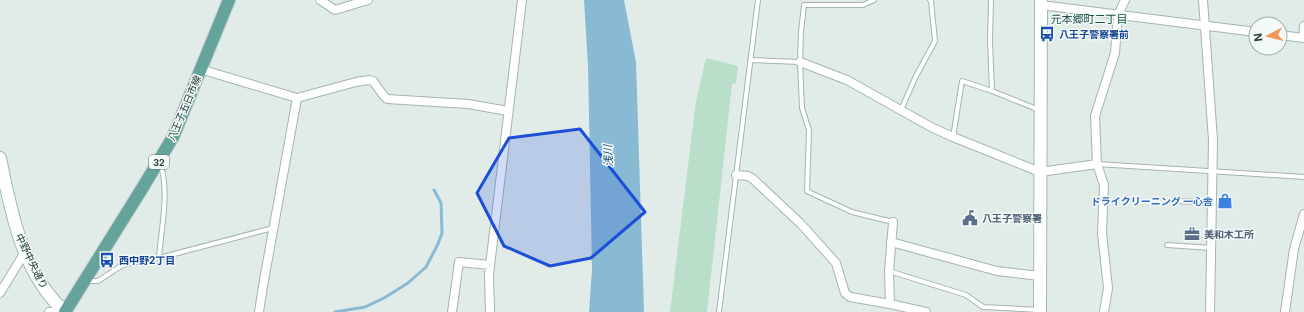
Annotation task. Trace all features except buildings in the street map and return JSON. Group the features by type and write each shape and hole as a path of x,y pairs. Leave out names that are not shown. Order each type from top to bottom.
{"main road":[{"name":"八王子五日市線","path":"65,312 160,161 172,137 227,1"}],"street":[{"path":"320,0 335,10 368,0"},
{"path":"490,312 490,264 522,0"},
{"path":"1104,312 1108,288 1102,233 1104,185 1097,164 1095,116 1115,53 1118,15 1125,0"},
{"path":"1203,0 1213,132 1210,312"},
{"path":"1040,311 1041,3 1118,15 1248,31"},
{"path":"1288,36 1303,38 1304,26"},
{"path":"800,62 846,80 931,127 1040,172 1097,164"},
{"path":"200,69 297,98 356,82 369,80 373,81 387,99 468,104 508,111"},
{"path":"259,312 297,98"},
{"name":"中野中央通り","path":"0,158 15,225 25,252 47,293 65,312"},
{"path":"736,175 748,176 753,179 814,238 836,263 845,293 850,297 926,312"},
{"path":"1285,312 1294,249 1304,214"},
{"path":"890,304 889,272 892,222"},
{"path":"891,242 997,271 1040,276"},
{"path":"0,293 25,252"},
{"path":"452,312 459,262 490,264"},
{"path":"49,312 59,312"}],"lane":[{"path":"718,312 758,0"},
{"path":"874,0 863,5 804,5 800,62 802,108 808,130 807,191 852,212 892,222"},
{"path":"901,110 916,76 935,41 930,0"},
{"path":"991,0 990,41 992,91"},
{"path":"750,60 800,62"},
{"path":"953,137 962,81 992,91 1041,111"},
{"path":"159,258 164,195 163,172 160,161"},
{"path":"1097,164 1304,177"},
{"path":"1178,201 1212,203"},
{"path":"84,281 98,282 127,264 159,258 273,228"},
{"path":"1167,244 1211,248"},
{"path":"889,272 966,296 983,307 1040,311"}],"highlighted area":[{"path":"580,129 645,212 591,258 550,266 504,246 477,193 509,138"}],"green space":[{"path":"706,58 738,66 736,83 732,84 707,312 670,312 696,101"}],"water":[{"name":"浅川","path":"584,0 624,0 636,62 644,312 589,312 592,269 588,65"}],"waterway":[{"path":"335,312 365,307 384,298 408,283 426,267 442,233 441,203 434,190"}],"place":[{"name":"八王子警察署前","path":"1047,34"},
{"name":"ドライクリーニング 一心舎","path":"1225,201"},
{"name":"八王子警察署","path":"970,218"},
{"name":"美和木工所","path":"1192,234"},
{"name":"西中野2丁目","path":"107,260"}],"district":[{"name":"元本郷町二丁目","path":"1089,19"}]}
